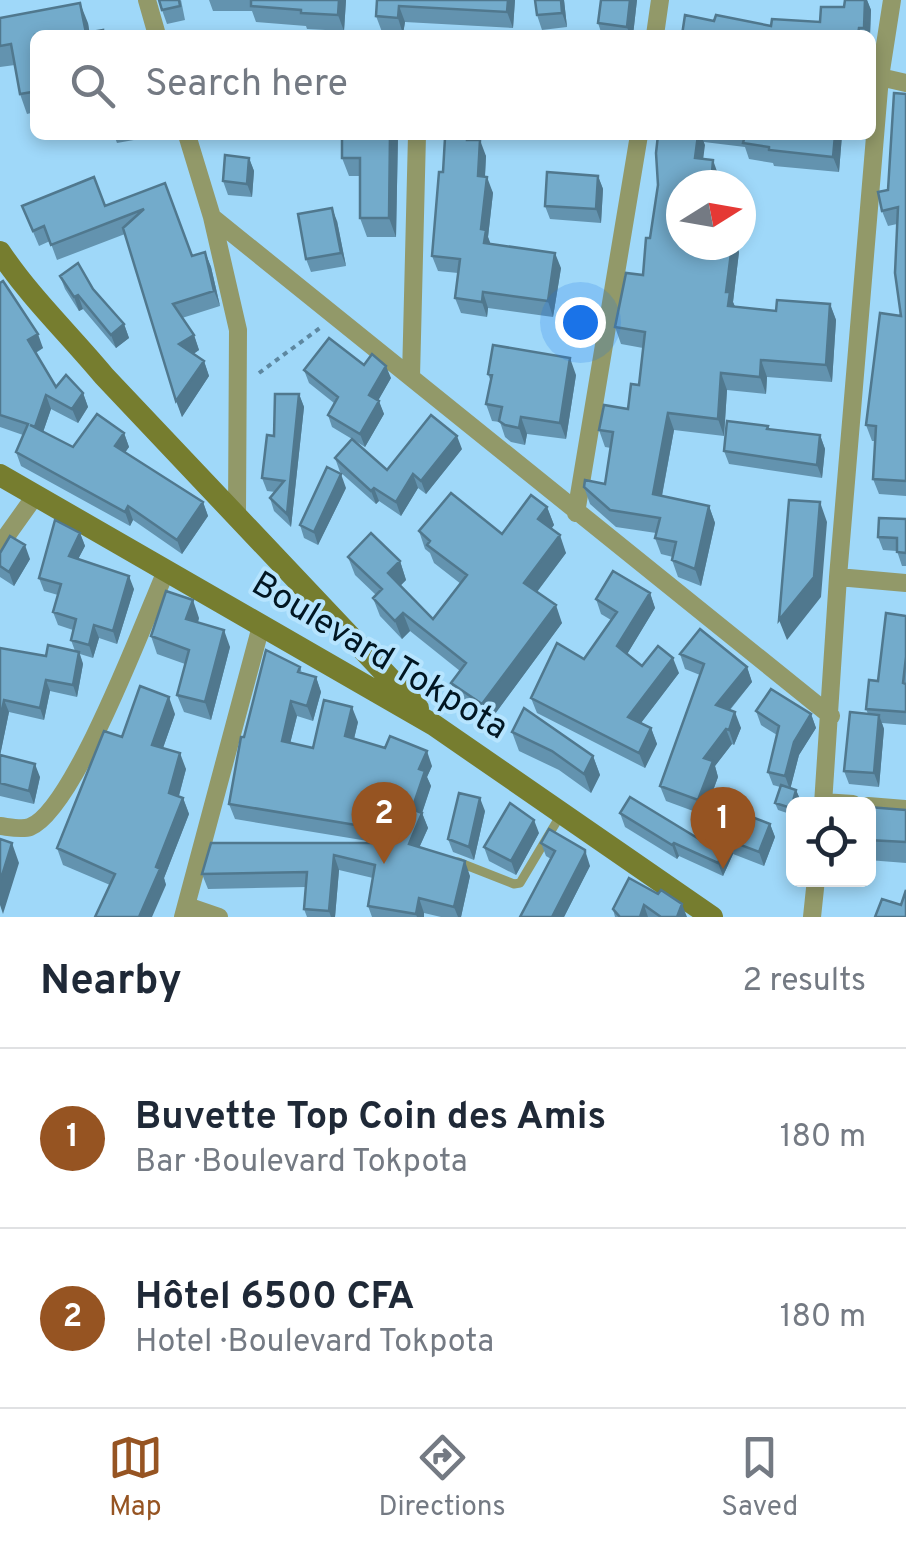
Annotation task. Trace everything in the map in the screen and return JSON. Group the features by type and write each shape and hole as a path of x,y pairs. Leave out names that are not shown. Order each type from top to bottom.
{"street":[{"path":"146,0 155,30"},
{"path":"656,30 660,0"},
{"path":"876,125 892,0"},
{"path":"880,77 906,83"},
{"path":"189,140 238,330 237,515"},
{"path":"411,377 417,140"},
{"path":"576,513 638,140"},
{"path":"824,797 875,140"},
{"path":"212,217 831,716"},
{"path":"0,252 26,289 104,376 434,725"},
{"name":"Boulevard Tokpota","path":"0,474 434,725 712,917"},
{"path":"0,545 35,496"},
{"path":"0,826 29,828 48,814 96,736 166,571"},
{"path":"838,577 906,583"},
{"path":"219,917 185,911 261,626"},
{"path":"876,807 906,809"},
{"path":"812,917 815,887"}],"lane":[{"path":"444,858 520,883 562,814"}],"path":[{"path":"237,388 336,316"}],"building":[{"path":"159,0 179,0 180,6 162,10"},
{"path":"251,0 339,0 338,15 251,6"},
{"path":"377,0 508,0 507,12 399,6 398,18 376,16"},
{"path":"535,0 561,0 562,13 537,15"},
{"path":"601,0 630,0 627,27 598,23"},
{"path":"845,0 865,0 864,28 683,30 685,15 714,21 716,15 771,26 772,19 820,22 821,7 844,7"},
{"path":"80,3 85,30 30,30 30,92 20,94 11,44 0,46 0,18"},
{"path":"894,93 906,94 906,481 873,479 876,426 866,425 880,313 901,316 895,273 898,207 882,211 878,192 888,190"},
{"path":"342,140 390,140 389,218 360,218 360,158 342,158"},
{"path":"445,140 480,140 478,176 487,177 481,229 486,230 484,243 555,253 548,301 483,292 482,302 455,298 460,259 432,256 439,172 443,172"},
{"path":"657,140 697,140 695,158 713,160 712,170 666,170 666,260 730,260 728,306 776,311 777,300 830,304 826,365 761,360 760,377 721,373 718,419 668,413 653,494 709,506 695,569 672,560 676,542 655,538 660,518 610,510 584,487 585,480 605,484 613,432 599,430 604,405 628,409 631,384 639,385 645,332 615,327 626,273 643,275 646,238 650,238 658,185"},
{"path":"744,140 835,140 833,157 743,143"},
{"path":"225,155 249,158 247,184 223,181"},
{"path":"547,172 598,176 596,209 545,206"},
{"path":"94,177 105,206 165,183 192,256 205,252 214,291 173,304 194,335 179,344 204,361 176,401 123,228 144,209 51,245 44,226 33,231 22,206"},
{"path":"332,208 341,253 306,259 298,214"},
{"path":"78,263 93,289 124,324 111,335 78,295 74,297 60,276"},
{"path":"3,281 38,334 28,340 56,387 66,375 83,393 72,409 46,395 35,427 30,425 73,447 97,414 124,433 115,446 203,502 177,540 128,506 125,512 16,452 28,424 0,415"},
{"path":"329,338 364,365 372,354 386,366 369,395 379,401 360,434 328,415 338,397 304,370"},
{"path":"493,345 570,358 560,423 521,417 519,428 499,421 502,407 486,404"},
{"path":"275,394 299,394 287,514 270,498 284,481 262,478 267,435 274,436"},
{"path":"431,415 457,436 421,481 413,474 396,502 374,488 371,491 335,458 352,439 387,470"},
{"path":"727,421 820,435 817,465 724,451"},
{"path":"327,467 341,474 314,532 300,525"},
{"path":"451,493 502,534 531,495 547,507 538,519 560,535 524,583 556,605 482,704 451,683 466,663 403,613 395,621 373,598 382,589 348,557 371,533 400,561 388,573 433,619 467,575 427,545 430,541 419,531"},
{"path":"789,500 820,502 814,577 779,620"},
{"path":"879,518 906,519 906,553 897,552 897,538 878,537"},
{"path":"55,520 80,533 69,556 129,576 113,631 94,625 89,645 71,640 76,619 53,612 61,584 39,578"},
{"path":"10,536 25,545 9,572 0,566 0,553"},
{"path":"613,571 650,593 617,646 642,666 658,646 673,658 628,717 651,728 639,753 531,698 557,643 584,659 617,612 596,599"},
{"path":"166,591 193,600 186,619 224,630 205,702 177,695 189,650 151,636"},
{"path":"886,613 906,616 906,712 866,709 869,680 878,681"},
{"path":"700,629 747,667 716,705 735,712 729,730 704,758 713,761 698,800 660,786 704,664 680,654"},
{"path":"48,645 79,652 73,685 46,680 40,708 4,700 0,722 0,648 46,656"},
{"path":"266,650 300,667 298,672 316,677 307,706 291,701 282,741 313,748 324,700 352,707 345,736 385,748 390,736 427,751 419,769 425,771 412,809 422,813 409,844 465,861 454,907 419,898 416,914 368,906 375,865 334,855 329,911 304,909 307,872 202,874 211,843 385,843 386,830 229,804 241,737"},
{"path":"140,686 169,697 152,745 180,753 169,793 183,798 156,867 160,869 139,917 95,917 115,874 57,848 104,731 122,737"},
{"path":"771,689 811,714 794,742 785,776 768,772 779,726 756,711"},
{"path":"524,708 593,756 584,774 552,751 512,732"},
{"path":"850,712 879,715 874,773 844,771"},
{"path":"0,755 35,764 29,791 0,783"},
{"path":"781,785 796,790 794,797 786,797 786,806 775,803"},
{"path":"459,793 480,798 469,847 448,839"},
{"path":"630,797 699,839 715,803 770,824 759,852 728,840 718,863 672,845 620,813"},
{"path":"510,803 534,820 511,861 484,847"},
{"path":"876,808 906,810 906,842 876,840"},
{"path":"549,829 585,853 552,917 520,917 555,851 541,843"},
{"path":"0,839 12,843 0,882"},
{"path":"629,878 658,894 661,890 682,904 677,917 661,917 644,905 640,917 620,917 613,909"},
{"path":"906,890 906,917 875,917 882,899 901,905"}],"place":[{"name":"Hôtel 6500 CFA","path":"384,864"},
{"name":"Buvette Top Coin des Amis","path":"723,869"}]}
